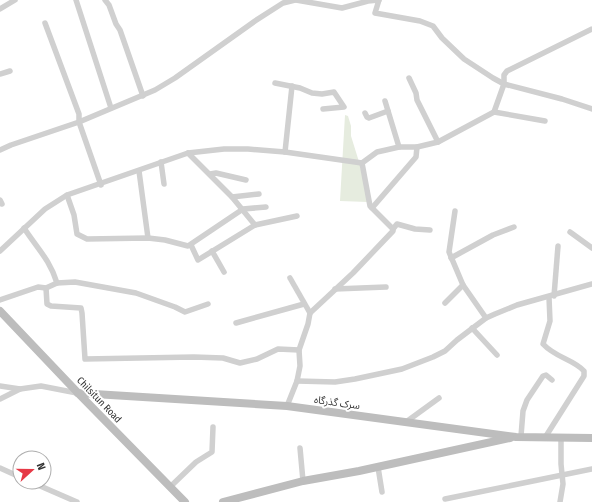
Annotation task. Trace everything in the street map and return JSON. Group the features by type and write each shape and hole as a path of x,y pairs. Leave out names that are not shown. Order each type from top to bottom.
{"main road":[{"name":"Chilsitun Road","path":"0,311 185,502"},
{"name":"سرک گذرگاه","path":"78,393 287,406 518,436 592,438"},
{"path":"223,502 303,481 378,467 518,436"}],"street":[{"path":"0,9 15,0"},
{"path":"76,0 111,108"},
{"path":"105,0 109,5 116,24 120,30 143,96"},
{"path":"0,150 79,122 143,96 175,78 256,20 283,3 296,0 342,8 368,1 379,0 375,13 420,21 433,26 442,38 464,59 504,84 592,108"},
{"path":"45,23 80,114 79,122 101,184"},
{"path":"494,112 504,84 504,75 508,71 592,29"},
{"path":"0,74 10,71"},
{"path":"409,78 416,92 417,100 438,142"},
{"path":"275,83 300,88 312,93 322,94 334,92 344,107 323,110"},
{"path":"285,152 292,86"},
{"path":"385,101 399,146"},
{"path":"365,113 369,118 388,111"},
{"path":"0,251 45,209 67,195 188,153 236,149 285,152 362,163 377,152 399,146 417,147 438,142 494,112 545,121"},
{"path":"372,208 417,156 417,147"},
{"path":"188,153 232,197 255,225"},
{"path":"161,162 164,184"},
{"path":"362,163 372,208 393,229"},
{"path":"139,171 148,238"},
{"path":"210,174 216,173 246,180"},
{"path":"232,197 259,194"},
{"path":"67,195 74,215 77,234 87,239 148,238 165,240 188,246 243,210 266,207"},
{"path":"455,210 449,252 463,284 486,318"},
{"path":"191,245 198,260 255,225 297,216"},
{"path":"287,406 297,381 300,366 299,350 308,324 310,313 353,273 393,231 398,223 415,229 430,230"},
{"path":"451,258 493,235 514,226"},
{"path":"24,228 41,250 53,270 57,283"},
{"path":"570,232 592,248"},
{"path":"546,436 584,376 584,371 577,365 559,357 543,344 550,321 558,246"},
{"path":"212,252 224,272"},
{"path":"290,278 310,313"},
{"path":"0,300 38,287 46,288 57,283 75,282 136,293 185,312 208,304"},
{"path":"445,303 463,284"},
{"path":"297,381 335,382 402,368 445,351 486,318 517,305 592,284"},
{"path":"335,289 386,287"},
{"path":"46,288 47,304 51,306 81,308 85,359 194,357 223,358 240,363 257,359 278,349 299,350"},
{"path":"236,323 304,304"},
{"path":"472,328 497,355"},
{"path":"518,436 523,411 527,400 543,376 546,375 552,380"},
{"path":"0,386 20,389 41,386 78,393"},
{"path":"0,399 20,389"},
{"path":"406,422 439,398"},
{"path":"170,487 196,462 212,452 213,427"},
{"path":"560,502 563,484 561,437"},
{"path":"300,448 303,481"},
{"path":"378,467 382,492"},
{"path":"0,468 12,473"},
{"path":"445,499 592,469"},
{"path":"49,490 77,502"}],"shaded area":[{"path":"345,115 348,116 351,126 351,136 360,165 368,202 340,201"}]}
